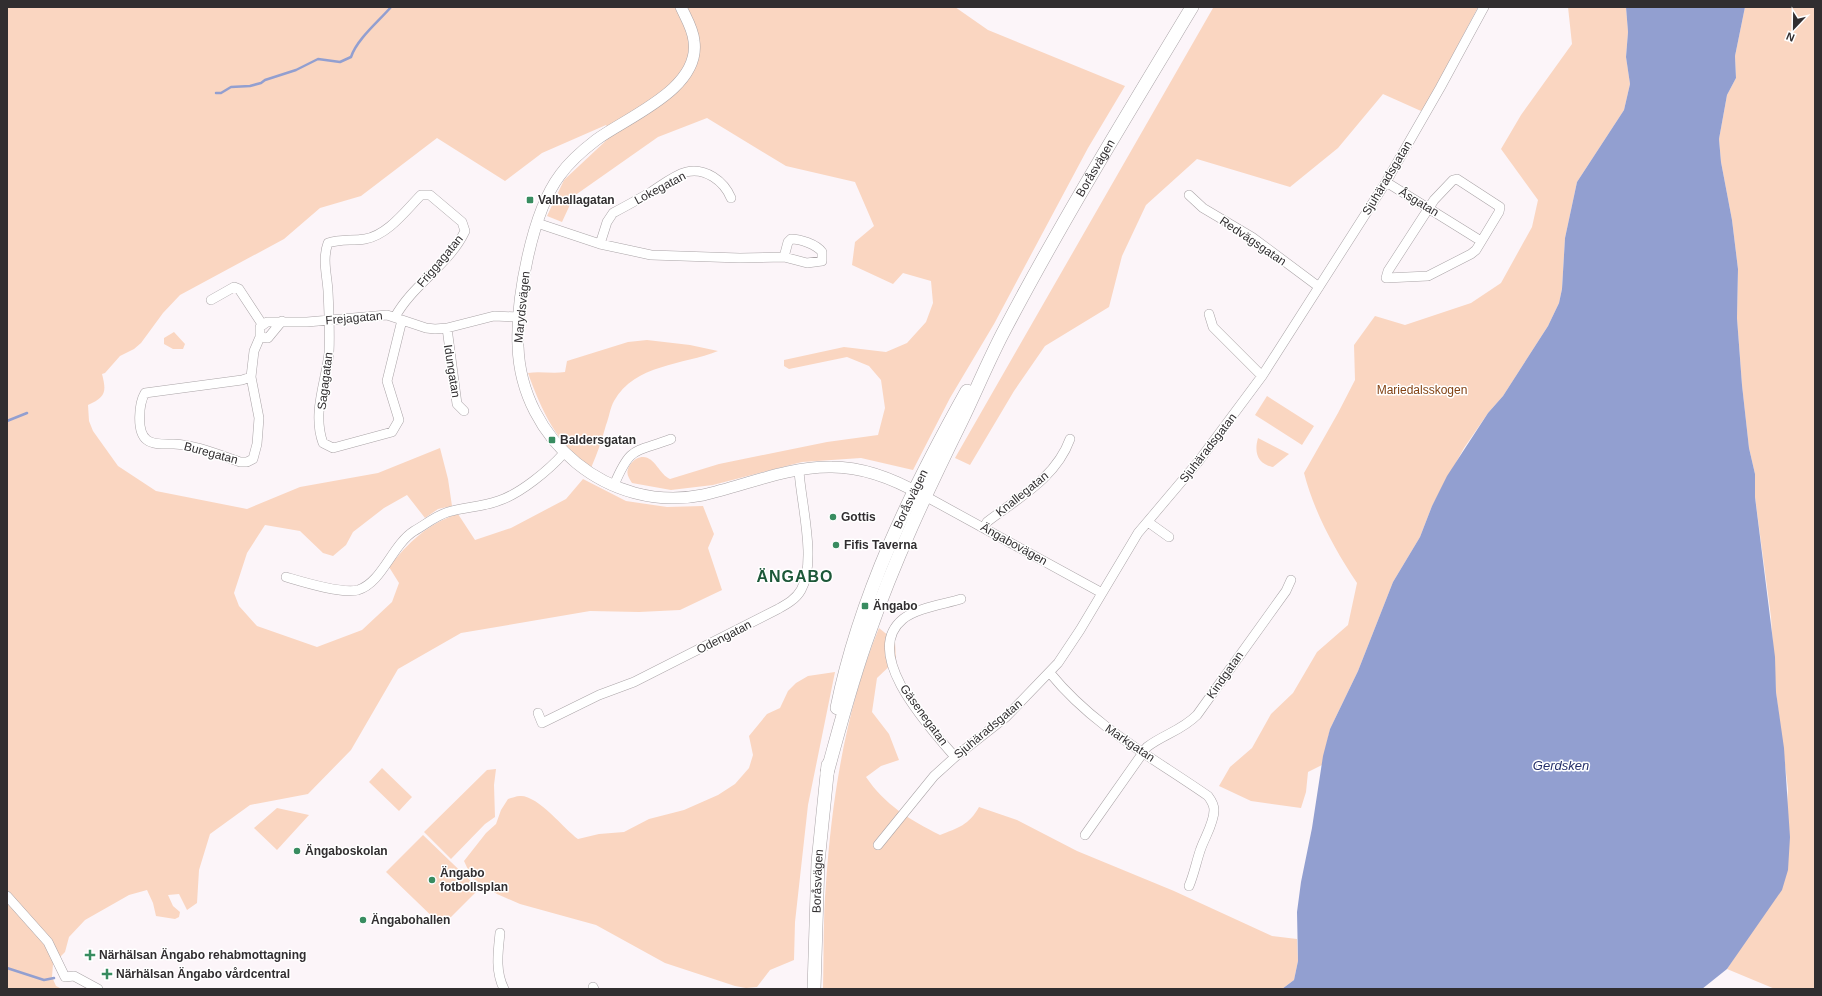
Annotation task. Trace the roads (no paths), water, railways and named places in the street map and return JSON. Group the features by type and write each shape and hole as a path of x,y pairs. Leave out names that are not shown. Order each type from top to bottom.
{"main road":[{"name":"Boråsvägen","path":"814,989 818,862 828,773 856,669 903,544 920,493 1004,332 1076,202 1192,7"}],"street":[{"name":"Marydsvägen","path":"681,7 690,24 695,41 694,53 686,72 680,81 664,97 597,139 577,156 559,176 537,223 527,260 519,316 518,349 530,400 541,423 564,453 585,470 614,485 643,494 677,498 703,495 799,470 832,467 880,474 920,493"},
{"name":"Sjuhäradsgatan","path":"878,845 923,788 955,757 1006,718 1050,673 1080,630 1127,550 1148,522 1198,462 1262,376 1386,182 1484,7"},
{"name":"Lokegatan","path":"600,244 607,222 613,214 672,178 687,172 699,172 719,180 727,187 731,198"},
{"path":"1457,179 1498,205 1499,212 1481,241 1471,254 1428,276 1386,278 1388,271 1429,208 1453,180 1457,179"},
{"name":"Åsgatan","path":"1386,182 1481,241"},
{"name":"Friggagatan","path":"328,320 324,252 328,243 335,241 366,239 387,229 421,195 430,195 462,222 465,231 461,239 442,262 401,306 399,318"},
{"name":"Redvägsgatan","path":"1189,195 1203,208 1246,233 1318,287"},
{"path":"537,223 600,244 651,255 733,258 784,257"},
{"path":"211,300 234,287 239,289 262,324 260,327 260,337 268,338 282,321"},
{"path":"1209,314 1213,327 1262,376"},
{"name":"Frejagatan","path":"262,324 282,321 307,322 386,315 426,328 447,328 494,316 519,316"},
{"name":"Sagagatan","path":"328,320 329,353 320,394 320,436 323,443 332,448 392,432 397,426 399,420 387,381 399,318"},
{"name":"Idungatan","path":"447,328 457,404 464,411"},
{"name":"Buregatan","path":"251,377 242,380 145,393 139,409 143,436 148,441 159,444 180,444 247,462 253,459 257,444 259,418 251,377 254,351 260,337"},
{"path":"614,485 628,458 636,450 671,439"},
{"name":"Knallegatan","path":"984,527 993,518 1042,481 1067,448 1070,439"},
{"path":"286,577 310,584 348,591 362,588 373,580 399,545 410,533 438,516 449,512 483,506 508,497 535,479 564,453"},
{"name":"Odengatan","path":"538,713 542,723 554,718 599,695 634,682 793,600 801,591 808,566 806,527 799,470"},
{"name":"Ängabovägen","path":"920,493 1102,593"},
{"path":"1148,522 1169,537"},
{"name":"Kindgatan","path":"1085,835 1143,752 1156,740 1173,734 1197,716 1286,591 1291,580"},
{"name":"Gäsenegatan","path":"955,757 913,705 902,686 893,665 889,644 892,634 904,617 926,609 961,600"},
{"name":"Markgatan","path":"1050,673 1081,707 1105,727 1208,796 1214,808 1213,817 1196,862 1195,872 1189,886"},
{"path":"7,896 48,942 65,977 74,976 98,989"},
{"path":"500,933 497,957 499,979 504,989"}],"water":[{"name":"Gerdsken","path":"1626,7 1745,7 1735,56 1736,78 1727,95 1719,139 1721,162 1732,220 1738,269 1737,318 1742,385 1749,448 1755,474 1755,497 1775,657 1776,692 1784,748 1790,837 1788,870 1782,890 1727,969 1702,989 1282,989 1294,980 1298,961 1297,912 1301,882 1312,828 1323,756 1330,729 1358,671 1393,582 1420,537 1432,506 1447,476 1488,413 1503,396 1548,326 1559,303 1562,289 1565,238 1577,182 1624,110 1630,84 1626,57 1628,32"}],"waterway":[{"path":"216,93 221,93 231,87 250,86 261,83 265,80 296,70 318,59 340,62 351,57 363,37 391,7"},
{"path":"7,421 27,413"},
{"path":"7,968 44,980 54,978"}],"place":[{"name":"Valhallagatan","path":"530,200"},
{"name":"Baldersgatan","path":"552,440"},
{"name":"Gottis","path":"833,517"},
{"name":"Fifis Taverna","path":"836,545"},
{"name":"Ängabo","path":"865,606"},
{"name":"Ängaboskolan","path":"297,851"},
{"name":"Ängabo fotbollsplan","path":"432,880"},
{"name":"Ängabohallen","path":"363,920"},
{"name":"Närhälsan Ängabo rehabmottagning","path":"90,955"},
{"name":"Närhälsan Ängabo vårdcentral","path":"107,974"}],"district":[{"name":"ÄNGABO","path":"795,576"}],"park label":[{"name":"Mariedalsskogen","path":"1422,390"}]}
